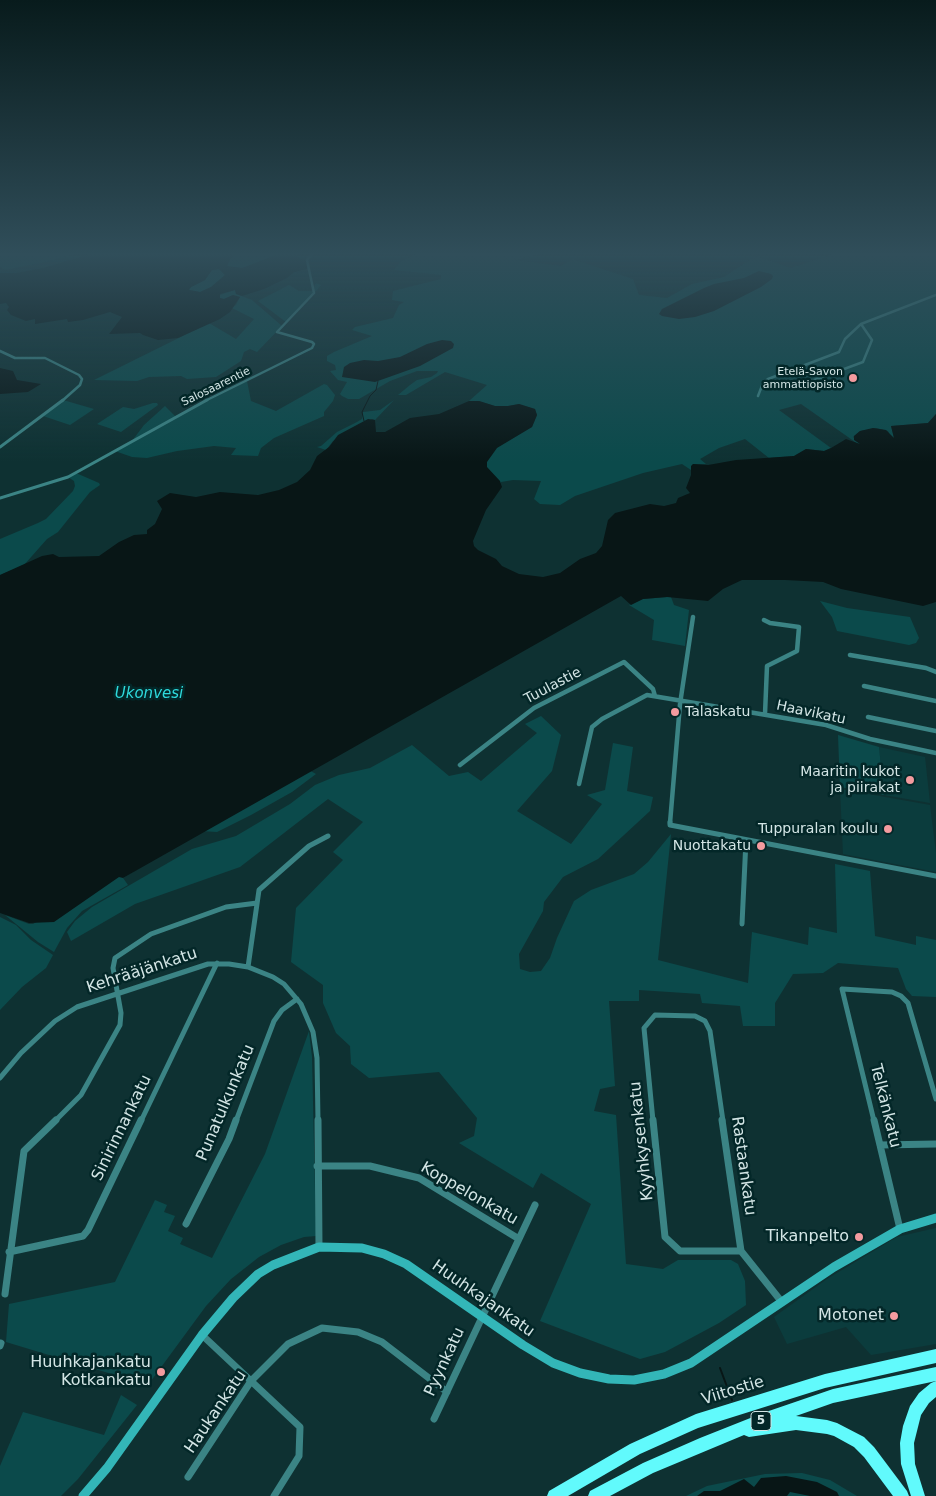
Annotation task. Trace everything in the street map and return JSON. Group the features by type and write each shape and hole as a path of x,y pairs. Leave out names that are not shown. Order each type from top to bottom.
{"highway":[{"name":"Viitostie","path":"554,1496 635,1449 696,1421 825,1381 936,1356"},
{"name":"5","path":"595,1496 705,1443 833,1396 936,1374"},
{"path":"918,1496 908,1464 907,1443 915,1411 924,1398 936,1388"},
{"path":"734,1433 796,1424 827,1427 837,1430 859,1442 869,1452 902,1496"}],"street":[{"name":"Salosaarentie","path":"0,498 68,477 189,409 312,348 314,344 312,342 277,332 286,323"},
{"path":"758,396 763,384 768,380 839,352 844,339 864,323"},
{"path":"809,382 863,362 872,340 861,324"},
{"path":"0,351 15,358 45,358 67,368 82,379 70,395 0,448"},
{"path":"693,617 681,700 670,826 936,876"},
{"path":"764,620 770,623 799,627 797,651 766,666 765,714"},
{"path":"850,655 926,668 936,672"},
{"name":"Tuulastie","path":"460,766 518,718 624,662 653,689 655,696"},
{"path":"864,686 936,701"},
{"path":"579,784 592,727 602,719 647,694 655,696"},
{"name":"Haavikatu","path":"655,696 826,725 870,739 936,753"},
{"path":"868,717 936,731"},
{"path":"248,967 259,890 309,846 328,836"},
{"path":"742,924 746,840"},
{"path":"5,1294 9,1252 24,1151 81,1095 120,1025 121,1013 113,968 113,962 118,954 161,931 226,907 257,903"},
{"name":"Kehrääjänkatu","path":"0,1078 21,1053 54,1021 77,1007 184,971 217,964 248,967 273,977 284,984 297,999 305,1011 313,1032 317,1058 319,1248"},
{"name":"Sinirinnankatu","path":"9,1252 75,1239 83,1236 88,1230 217,964"},
{"name":"Telkänkatu","path":"900,1229 842,989 892,992 901,996 908,1003 936,1099"},
{"name":"Punatulkunkatu","path":"186,1224 229,1139 274,1021 282,1010 297,999"},
{"name":"Kyyhkysenkatu","path":"705,1022 695,1016 656,1015 644,1028 665,1237 680,1251 741,1251"},
{"name":"Rastaankatu","path":"705,1022 710,1031 741,1251"},
{"path":"880,1145 936,1144"},
{"name":"Koppelonkatu","path":"317,1166 370,1166 419,1178 519,1239"},
{"name":"Pyynkatu","path":"434,1419 535,1205"},
{"name":"Huuhkajankatu","path":"83,1496 107,1468 202,1335 233,1298 258,1274 289,1258 319,1248 362,1248 384,1254 406,1264 523,1345 554,1363 580,1373 609,1379 634,1380 664,1374 691,1364 834,1267 900,1229 936,1218"},
{"path":"741,1251 782,1303"},
{"name":"Haukankatu","path":"188,1477 251,1381 288,1344 322,1328 358,1332 382,1342 447,1392"},
{"path":"202,1335 300,1427 299,1456 274,1496"}],"shaded area":[{"path":"209,323 236,339 251,323 278,323 282,326 257,352 250,349 244,352 241,361 216,377 187,379 181,376 149,377 137,381 94,380"},
{"path":"373,323 936,323 936,414 928,423 891,426 894,438 890,436 888,431 876,428 860,431 853,437 860,443 858,444 801,404 779,410 831,448 824,451 806,449 794,456 769,458 745,439 719,448 700,459 706,464 693,464 691,470 682,464 643,473 575,496 560,505 540,504 534,499 541,481 513,480 501,482 499,489 485,492 485,496 480,495 479,488 484,484 477,481 481,475 479,473 456,474 455,467 447,468 445,466 447,464 437,461 439,458 436,455 436,451 441,449 445,442 462,435 495,438 503,442 499,446 532,427 537,415 535,409 519,404 495,406 479,401 469,401 487,385 445,372 406,395 398,395 417,380 431,377 438,371 417,371 390,381 359,399 348,399 340,394 347,382 338,380 330,371 336,370 335,365 327,361 327,356 372,336 352,330 355,327"},
{"path":"247,381 251,401 276,411 324,384 335,395 333,401 324,412 324,416 274,438 261,448 258,456 231,455 236,448 214,446 177,451 147,458 132,457 115,451 132,441 144,425 165,406 176,417"},
{"path":"63,400 94,409 70,425 43,416"},
{"path":"394,400 375,420 372,419 333,441 326,450 317,447 321,446 337,432 362,419 363,412 380,410"},
{"path":"153,403 158,405 121,432 97,424 123,407 134,409"},
{"path":"76,473 100,485 90,492 58,532 47,539 24,565 0,575 0,539 46,519 73,491 74,481 68,477"},
{"path":"671,597 674,605 689,610 685,646 652,640 654,620 629,605 643,599"},
{"path":"820,601 847,608 910,617 919,638 916,643 909,645 837,631 832,617"},
{"path":"541,716 561,735 552,771 517,811 571,844 602,804 587,795 605,790 613,743 633,747 627,791 653,797 650,811 598,859 563,877 544,902 543,911 519,954 520,969 530,972 541,971 550,958 574,901 591,890 634,874 648,862 671,834 658,960 748,983 752,932 808,945 809,927 837,933 835,864 870,871 875,936 916,945 916,936 936,940 936,997 912,996 906,989 898,968 838,963 823,973 793,974 775,1003 775,1026 743,1026 740,1006 702,1003 700,994 639,990 639,1001 609,1001 615,1086 600,1089 594,1111 616,1115 626,1264 663,1269 678,1260 731,1260 738,1264 745,1281 746,1305 719,1323 665,1352 640,1359 540,1321 591,1204 541,1173 533,1188 459,1143 474,1136 477,1118 439,1072 369,1078 351,1064 350,1046 336,1033 323,1003 323,985 291,962 296,908 343,860 333,852 363,822 328,799 240,867 135,904 71,941 67,932 75,921 92,907 192,849 236,836 290,804 315,785 339,775 370,768 412,745 449,776 468,772 481,781 537,733 525,724"},
{"path":"838,735 879,747 884,795 840,787"},
{"path":"879,747 925,757 930,803 884,795"},
{"path":"307,769 316,774 292,792 217,832 201,831 123,878 128,885 82,911 67,928 54,952 38,942 5,915 33,924"},
{"name":"Tuppuralan koulu","path":"840,789 930,805 936,853 936,872 843,854"},
{"path":"0,917 16,925 31,940 53,955 46,968 22,987 0,1010"},
{"path":"309,1031 312,1057 316,1236 304,1237 281,1245 259,1257 231,1279 206,1306 148,1385 6,1342 9,1304 115,1282 155,1200 167,1205 164,1212 175,1216 168,1231 183,1238 180,1244 212,1258 265,1154"},
{"path":"936,1228 936,1344 871,1355 846,1327 787,1344 774,1317 827,1279 897,1237"},
{"path":"121,1395 137,1405 78,1479 61,1496 0,1496 0,1466 23,1412 104,1435"},
{"path":"802,1473 830,1480 857,1496 686,1496 707,1486 765,1474"}],"water":[{"path":"118,323 212,323 178,338 158,340 140,333 109,334"},
{"path":"442,340 451,341 454,344 453,348 420,366 375,382 342,377 344,367 350,363 400,357 427,344"},
{"path":"0,368 13,371 17,380 41,384 28,392 0,394"},
{"name":"Ukonvesi","path":"469,401 479,401 495,406 519,404 535,409 537,415 532,427 497,448 487,462 487,467 500,481 502,487 486,510 473,541 474,546 478,550 496,559 502,566 519,574 543,577 560,573 580,559 596,553 602,546 608,520 615,513 650,504 664,506 676,503 678,498 690,493 686,488 693,464 708,465 736,460 794,456 806,449 824,451 846,439 860,444 854,440 854,436 860,431 873,428 886,430 894,438 891,426 928,423 936,414 936,602 923,606 841,589 823,582 785,580 742,580 723,589 708,601 667,597 643,599 631,605 621,596 123,878 119,877 54,922 29,923 0,913 0,575 42,556 53,554 59,557 99,556 119,542 134,535 147,534 147,530 155,524 162,509 157,501 170,493 196,497 220,492 258,495 279,490 297,482 310,470 317,456 329,447 338,435 368,419 375,420 376,432 385,432 410,418 439,414"},
{"path":"786,1476 817,1482 837,1492 839,1496 810,1496 790,1492 787,1496 697,1496 704,1491 720,1491 744,1479 754,1487 761,1478"}],"waterway":[{"path":"364,421 362,412 370,396 376,390 378,381"},
{"path":"720,1368 732,1400"}],"place":[{"name":"Etelä-Savon ammattiopisto","path":"853,378"},
{"name":"Talaskatu","path":"675,712"},
{"name":"Maaritin kukot ja piirakat","path":"910,780"},
{"name":"Tuppuralan koulu","path":"888,829"},
{"name":"Nuottakatu","path":"761,846"},
{"name":"Tikanpelto","path":"859,1237"},
{"name":"Motonet","path":"894,1316"},
{"name":"Huuhkajankatu Kotkankatu","path":"161,1372"}]}
